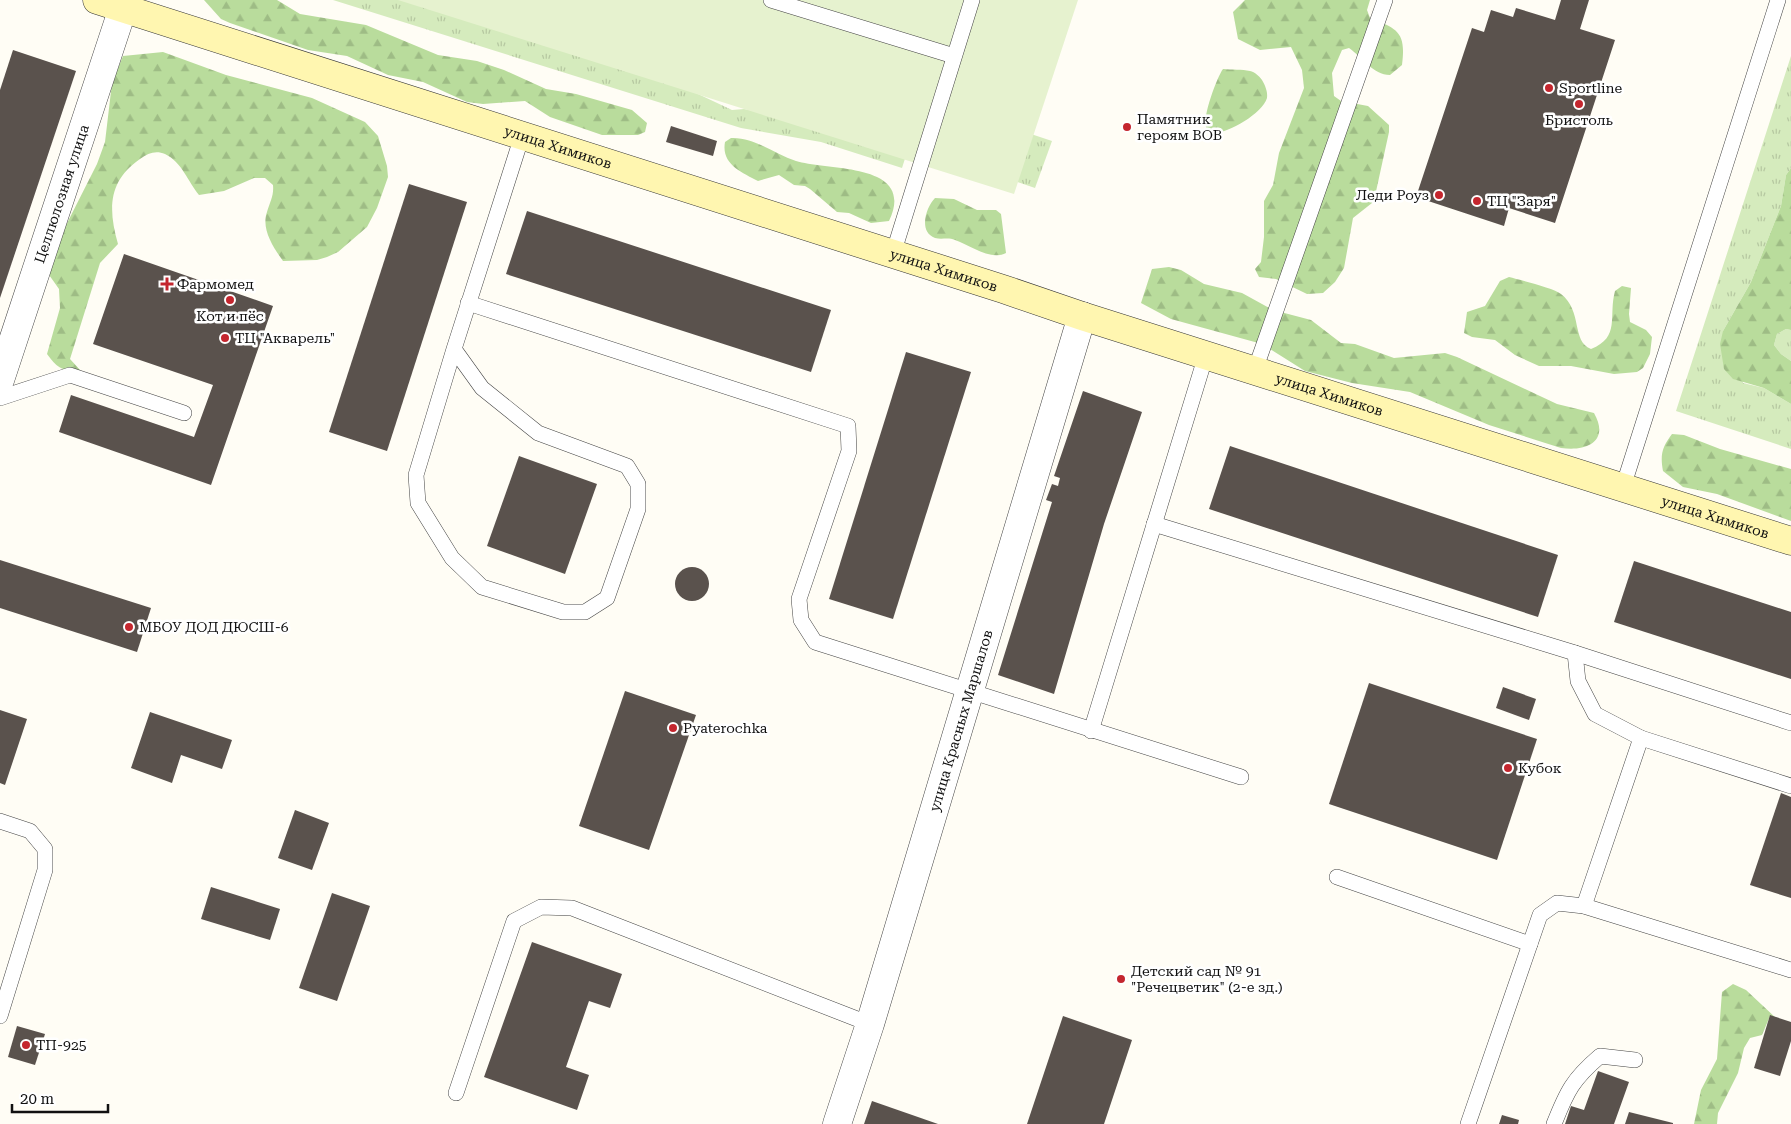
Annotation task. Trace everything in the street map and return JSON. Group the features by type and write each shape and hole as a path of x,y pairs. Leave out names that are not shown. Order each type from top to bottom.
{"street":[{"name":"улица Химиков","path":"97,0 141,8 522,136 1791,541"},
{"name":"Целлюлозная улица","path":"0,380 141,8"},
{"name":"улица Красных Маршалов","path":"837,1124 870,1024 1082,316"}],"lane":[{"path":"771,0 954,56"},
{"path":"893,254 972,0"},
{"path":"1256,370 1385,0"},
{"path":"1623,487 1778,0"},
{"path":"454,349 482,388 538,433 627,466 638,484 638,509 607,598 585,612 563,612 482,587 452,558 418,503 416,475 454,349 468,304 522,136"},
{"path":"468,304 848,426 849,450 799,600 801,620 814,642 1241,777"},
{"path":"1091,731 1206,355"},
{"path":"0,398 70,376 184,413"},
{"path":"1154,524 1575,653 1791,724"},
{"path":"1575,653 1578,680 1594,714 1641,738 1791,786"},
{"path":"1584,906 1641,738"},
{"path":"0,821 30,831 46,849 46,856 45,870 0,1016"},
{"path":"1337,876 1530,944"},
{"path":"1468,1124 1540,915 1557,904 1584,906 1791,970"},
{"path":"456,1094 514,921 541,907 572,908 870,1024"},
{"path":"1554,1124 1568,1090 1586,1068 1600,1056 1635,1060"}],"green space":[{"path":"204,0 277,0 300,14 366,25 438,55 477,61 504,70 546,89 576,94 632,110 647,123 645,132 638,135 602,135 550,117 525,101 483,104 467,102 423,82 388,75 347,56 308,50 230,23 221,19"},
{"path":"333,0 463,0 524,12 732,110 744,109 761,112 933,71 902,168 821,142 741,128"},
{"path":"398,0 1078,0 1014,194"},
{"path":"1245,0 1370,0 1367,10 1370,18 1394,29 1401,39 1403,46 1402,65 1390,75 1373,69 1349,48 1342,50 1332,73 1334,96 1341,101 1368,106 1389,125 1389,132 1375,196 1372,203 1353,218 1344,268 1335,282 1323,293 1307,294 1276,279 1259,277 1255,269 1261,262 1264,237 1264,201 1273,185 1279,153 1304,88 1302,70 1291,47 1260,50 1238,39 1233,12"},
{"path":"163,52 226,75 312,98 365,122 378,136 387,166 388,177 377,208 367,227 338,252 317,260 283,261 272,244 267,231 266,218 273,185 265,178 254,178 224,191 199,195 180,167 171,158 158,152 143,157 129,168 116,186 112,208 118,244 100,263 70,359 81,371 65,370 57,366 47,354 60,308 59,289 47,272 57,243 97,164 105,142 112,83 123,56"},
{"path":"1791,56 1791,168 1786,175 1781,206 1751,282 1723,331 1743,383 1764,388 1791,404 1791,449 1676,411"},
{"path":"1223,69 1247,70 1255,73 1264,84 1267,98 1264,104 1251,117 1243,122 1225,131 1211,133 1206,127 1206,115 1214,88"},
{"path":"983,118 1052,141 1035,188 968,165"},
{"path":"731,138 748,140 796,161 847,169 880,179 891,188 894,202 889,221 871,223 849,213 837,212 810,189 805,186 794,185 779,175 758,181 752,178 739,171 729,162 726,156 725,142"},
{"path":"1791,168 1791,330 1786,329 1777,334 1774,345 1781,354 1791,361 1791,404 1764,388 1733,379 1724,369 1720,344 1723,331 1751,282 1781,206 1786,175"},
{"path":"935,198 954,199 977,210 996,210 1001,214 1006,253 1000,255 987,254 952,239 938,239 930,235 925,225 925,219 929,207"},
{"path":"1169,267 1181,270 1204,284 1242,293 1273,310 1311,320 1341,343 1355,344 1394,358 1445,353 1457,357 1557,404 1594,413 1599,431 1597,437 1593,443 1587,446 1571,449 1561,448 1489,425 1410,392 1352,383 1305,371 1262,344 1171,319 1141,303 1152,269"},
{"path":"1509,277 1561,294 1568,301 1572,309 1581,339 1591,349 1600,344 1610,332 1615,291 1622,286 1631,288 1630,322 1646,330 1652,337 1650,354 1643,368 1637,372 1614,374 1571,366 1539,366 1515,355 1495,340 1472,337 1464,333 1467,312 1485,306 1500,281"},
{"path":"1786,329 1791,330 1791,361 1781,354 1774,345 1777,334"},
{"path":"1672,434 1684,435 1720,449 1791,469 1791,521 1717,494 1683,487 1663,471 1663,451"},
{"path":"1733,984 1746,990 1777,1019 1770,1016 1762,1035 1750,1038 1744,1048 1738,1073 1718,1113 1717,1124 1694,1124 1701,1090 1717,1059 1722,992"}],"building":[{"path":"1561,0 1589,0 1580,29 1615,40 1555,223 1509,208 1504,226 1416,197 1472,28 1484,32 1491,10 1513,17 1516,8 1555,20"},
{"path":"13,50 76,71 0,298 0,90"},
{"path":"671,126 717,141 713,156 666,142"},
{"path":"409,184 467,202 387,451 329,432"},
{"path":"527,211 831,310 811,372 506,274"},
{"path":"124,254 273,306 211,485 59,432 71,395 194,437 213,385 93,344"},
{"path":"906,352 971,372 893,619 829,599"},
{"path":"1083,391 1142,412 1104,524 1054,694 998,675 1052,502 1046,500 1052,484 1058,486 1060,478 1054,476"},
{"path":"1230,446 1558,555 1538,617 1209,509"},
{"path":"519,456 597,484 565,574 487,546"},
{"path":"0,560 151,608 137,652 0,608"},
{"path":"1634,561 1791,612 1791,679 1614,622"},
{"path":"692,567 699,568 704,572 708,577 708,591 704,596 699,600 692,601 685,600 680,596 676,591 675,584 676,577 680,572 685,568"},
{"path":"1369,683 1537,739 1497,860 1329,804"},
{"path":"1503,687 1536,699 1529,720 1496,708"},
{"path":"625,691 696,715 649,850 579,826"},
{"path":"0,710 27,719 5,785 0,783"},
{"path":"150,712 232,740 222,769 181,755 172,783 131,768"},
{"path":"1781,793 1791,797 1791,898 1750,885"},
{"path":"295,810 329,823 312,870 278,858"},
{"path":"211,887 280,909 270,940 201,919"},
{"path":"332,893 370,906 337,1001 299,988"},
{"path":"532,942 622,974 610,1008 589,1001 566,1067 589,1075 577,1110 484,1077"},
{"path":"1770,1015 1791,1022 1791,1041 1780,1076 1754,1068"},
{"path":"1063,1016 1132,1040 1104,1124 1027,1124"},
{"name":"ТП-925","path":"17,1026 45,1034 35,1065 8,1057"},
{"path":"1598,1071 1629,1082 1614,1124 1565,1124 1571,1106 1584,1110"},
{"path":"872,1101 938,1124 864,1124"},
{"path":"1629,1112 1673,1123 1673,1124 1625,1124"},
{"path":"1502,1115 1519,1120 1518,1124 1499,1124"}],"place":[{"name":"Sportline","path":"1549,88"},
{"name":"Бристоль","path":"1579,104"},
{"name":"Памятник героям ВОВ","path":"1127,127"},
{"name":"Леди Роуз","path":"1439,195"},
{"name":"ТЦ \"Заря\"","path":"1477,201"},
{"name":"Фармомед","path":"167,284"},
{"name":"Кот и пёс","path":"230,300"},
{"name":"ТЦ \"Акварель\"","path":"225,338"},
{"name":"МБОУ ДОД ДЮСШ-6","path":"129,627"},
{"name":"Pyaterochka","path":"673,728"},
{"name":"Кубок","path":"1508,768"},
{"name":"Детский сад № 91 \"Речецветик\" (2-е зд.)","path":"1121,979"},
{"name":"ТП-925","path":"26,1045"}]}
